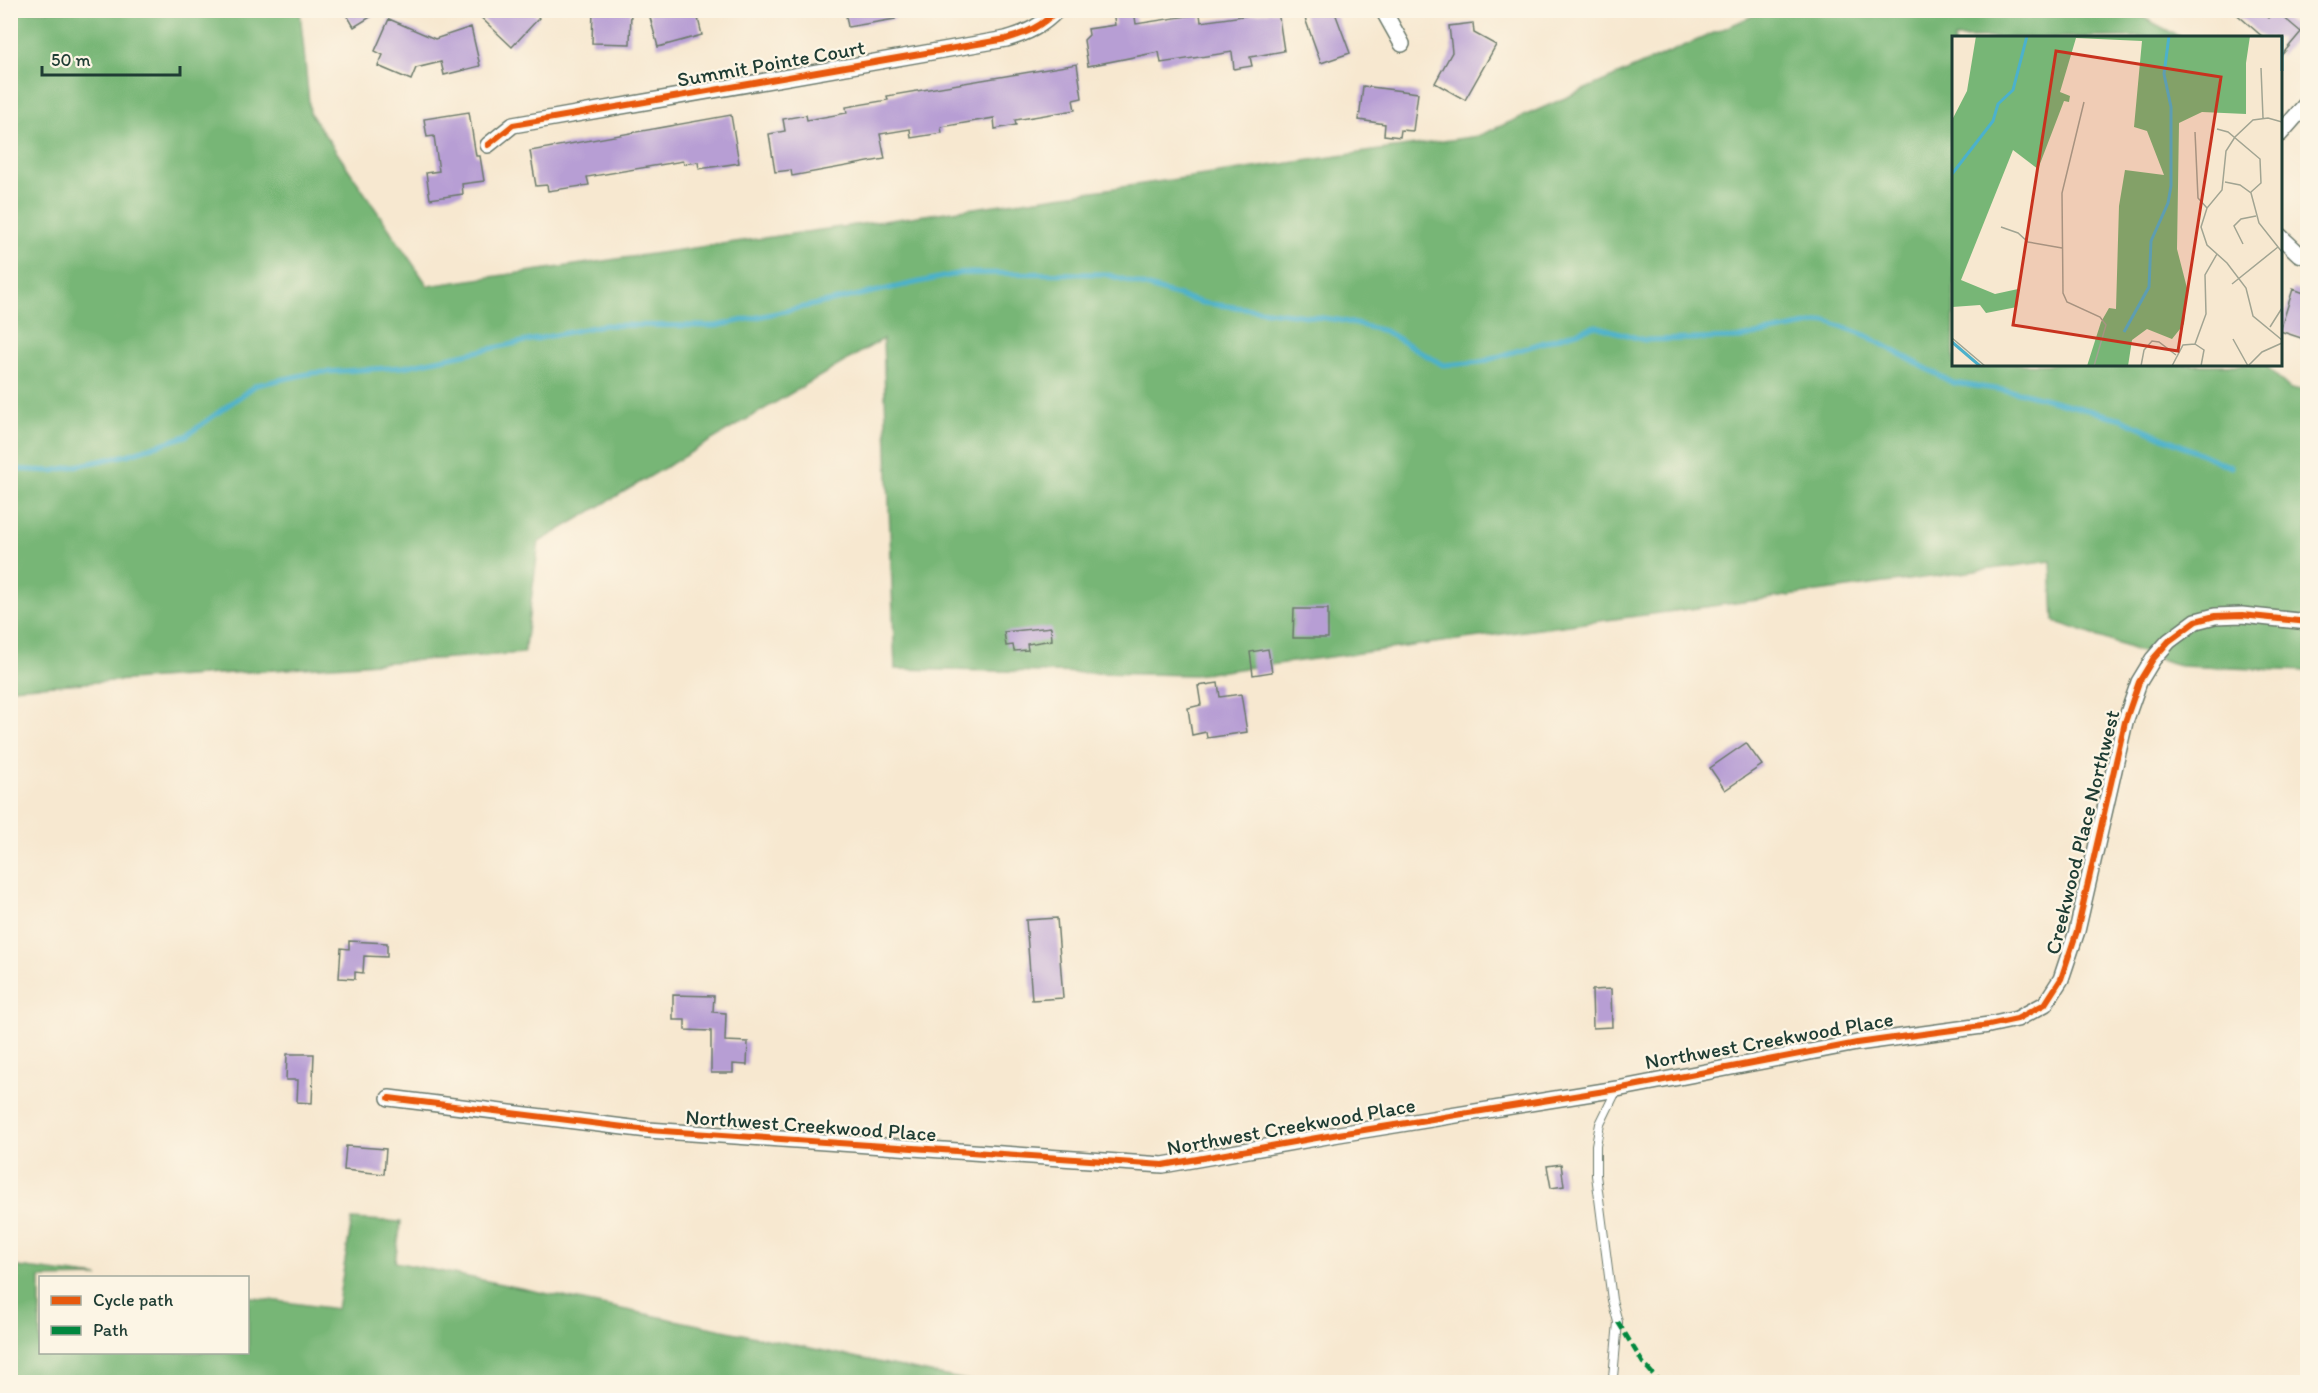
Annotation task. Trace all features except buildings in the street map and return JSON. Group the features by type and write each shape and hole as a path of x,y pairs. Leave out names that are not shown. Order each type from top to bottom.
{"street":[{"name":"Summit Pointe Court","path":"488,145 513,125 1006,39 1025,34 1042,25 1057,10"},
{"path":"1383,10 1402,44"},
{"path":"2282,132 2307,102"},
{"path":"2282,238 2299,254 2307,257"},
{"name":"Creekwood Place Northwest","path":"2045,1004 2061,980 2077,931 2125,722 2139,682 2153,659 2169,641 2196,621 2215,616 2242,615 2307,622"},
{"name":"Northwest Creekwood Place","path":"389,1098 648,1130 1163,1166 1350,1132 1617,1089 1857,1043 1989,1025 2017,1019 2045,1004"}],"lane":[{"path":"1610,1383 1613,1377 1618,1322 1612,1300 1596,1174 1596,1145 1600,1124 1617,1089"}],"green space":[{"path":"11,11 300,11 310,113 428,286 1478,136 1764,11 2131,11 2178,36 1952,36 1952,366 2266,366 2290,389 2307,389 2307,671 2180,666 2054,621 2051,561 1194,675 895,669 883,339 539,542 524,653 11,688"},
{"path":"352,1219 401,1222 395,1262 974,1382 11,1382 11,1266 91,1276 39,1276 39,1354 249,1354 249,1297 337,1309"}],"waterway":[{"path":"10,469 52,471 127,455 186,436 256,385 312,373 403,367 603,325 716,326 961,273 1105,274 1203,303 1339,320 1385,331 1443,365 1481,362 1596,326 1644,340 1740,338 1827,321 1865,335 1953,383 2024,393 2122,419 2231,467"}],"marked path":[{"path":"1618,1322 1643,1363 1660,1382"}],"cycle path":[{"path":"488,145 513,125 1006,39 1034,28 1057,10"},
{"path":"389,1098 648,1130 1163,1165 1617,1089 1857,1043 2017,1019 2045,1004 2061,979 2077,931 2125,722 2139,682 2153,659 2169,641 2196,621 2215,616 2242,615 2308,622"}]}
